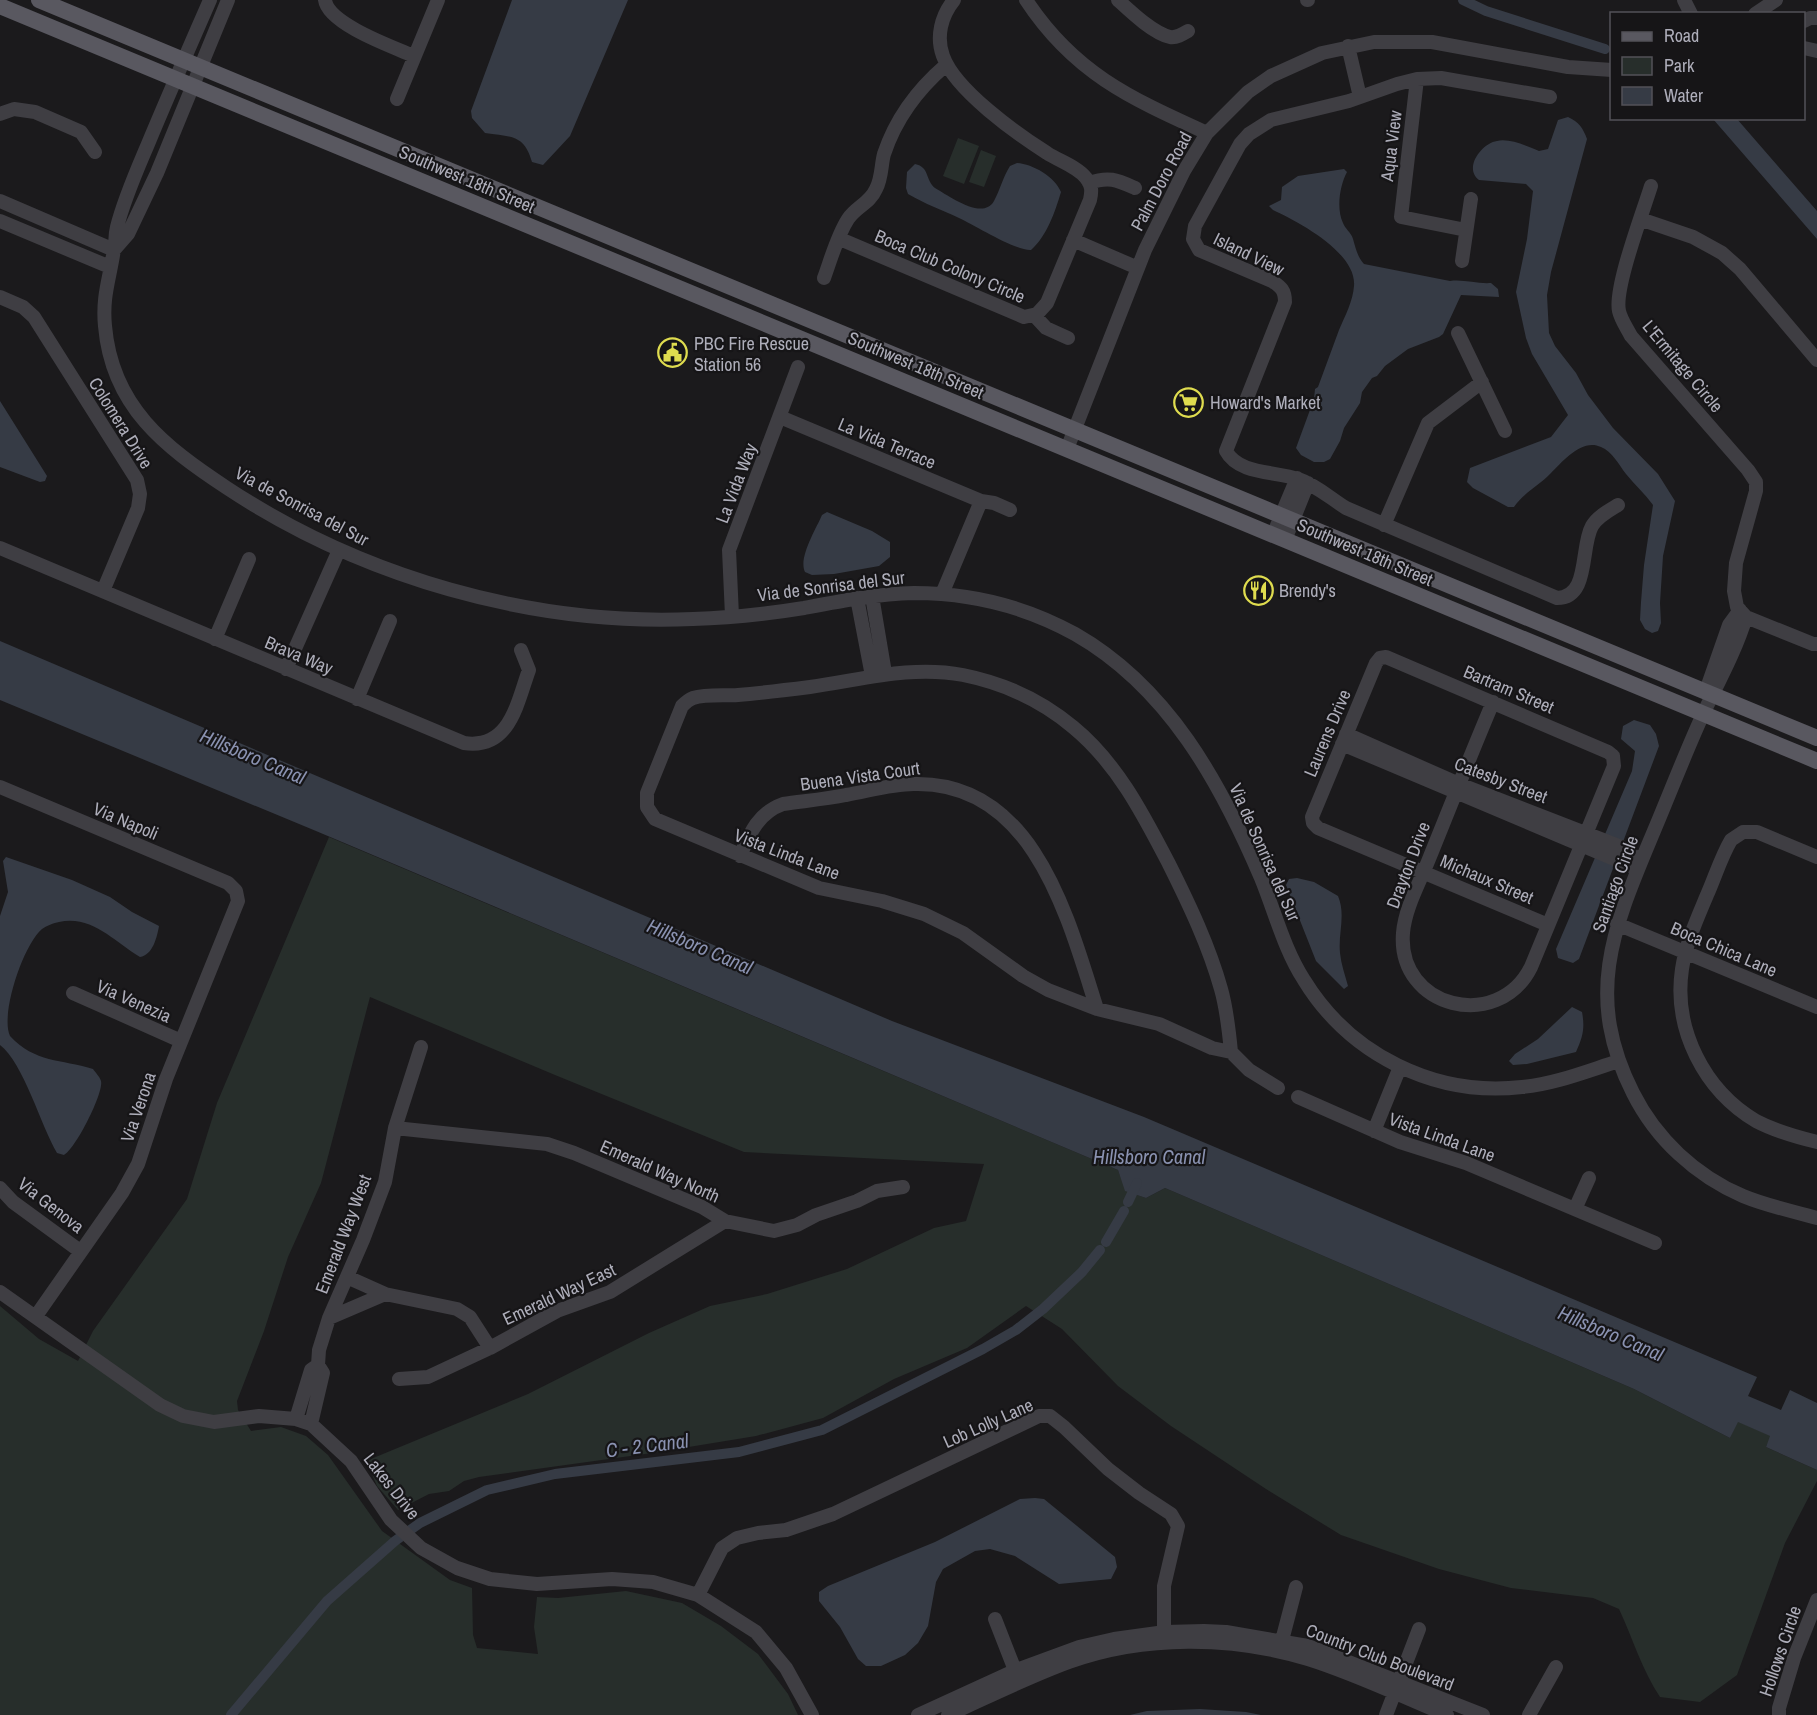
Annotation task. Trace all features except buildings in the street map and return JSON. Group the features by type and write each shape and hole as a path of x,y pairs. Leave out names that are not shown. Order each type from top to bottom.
{"main road":[{"name":"Southwest 18th Street","path":"39,0 1817,738"},
{"name":"Southwest 18th Street","path":"0,6 1817,761"}],"street":[{"name":"Via de Sonrisa del Sur","path":"210,0 138,166 116,230 104,302 107,346 122,388 142,420 168,447 256,506 339,550 428,582 518,605 570,613 642,619 692,619 760,614 856,598 914,593 942,594 1001,604 1054,623 1109,656 1151,693 1185,734 1225,803 1263,884 1289,952 1314,996 1347,1033 1400,1068 1451,1084 1493,1089 1543,1084 1619,1060"},
{"name":"Via de Sonrisa del Sur","path":"114,250 128,234 157,173 228,0"},
{"path":"325,0 328,10 334,17 414,56"},
{"path":"397,99 438,0"},
{"path":"954,0 946,10 940,30 941,51 946,65 968,90 998,118 1049,154 1084,174 1089,183 1109,178 1136,188"},
{"path":"1026,0 1054,38 1089,70 1128,96 1207,133"},
{"path":"1118,0 1145,22 1169,37 1177,37 1188,31"},
{"path":"1758,12 1776,0"},
{"name":"Palm Doro Road","path":"1066,449 1138,268 1184,171 1207,133 1241,97 1271,76 1305,60 1348,46 1374,42 1432,42 1568,67 1610,70"},
{"path":"1348,46 1360,97"},
{"name":"Boca Club Colony Circle","path":"824,278 850,217 867,202 876,190 888,144 905,110 946,65"},
{"name":"Island View","path":"1550,97 1441,78 1417,80 1271,120 1249,134 1232,154 1193,233 1195,245 1199,250 1272,281 1282,288 1285,295 1283,309 1226,451 1229,457 1260,471 1303,480 1346,508 1557,598 1571,595 1579,584 1593,525 1603,514 1618,505"},
{"name":"Aqua View","path":"1417,80 1401,218 1466,230"},
{"path":"0,114 14,109 35,112 81,132 95,152"},
{"name":"Boca Club Colony Circle","path":"840,239 1000,308 1024,317 1034,315 1047,303 1090,200 1089,183"},
{"path":"1651,186 1640,219 1693,237 1722,253 1740,269 1817,360"},
{"path":"1462,261 1471,199"},
{"path":"0,201 114,250"},
{"name":"L'Ermitage Circle","path":"1640,219 1619,291 1619,310 1622,319 1631,336 1756,482 1754,502 1736,563 1734,591 1737,607 1743,614"},
{"path":"0,221 110,267"},
{"path":"1073,240 1138,268"},
{"name":"Colomera Drive","path":"0,297 23,307 34,317 137,480 140,494 138,508 103,591"},
{"path":"1034,315 1046,328 1068,338"},
{"path":"1458,333 1505,431"},
{"name":"La Vida Way","path":"732,616 729,550 798,367"},
{"path":"1384,525 1428,423 1482,382"},
{"name":"La Vida Terrace","path":"780,417 981,501 994,503 1010,510"},
{"path":"1279,537 1303,480"},
{"path":"942,594 981,501"},
{"name":"Brava Way","path":"0,548 457,741 471,744 485,742 503,731 511,719 529,670 521,650"},
{"path":"286,669 339,550"},
{"path":"215,639 249,559"},
{"path":"872,596 878,674"},
{"path":"856,598 878,674"},
{"path":"1703,714 1709,694 1742,631 1743,614 1817,644"},
{"path":"357,699 390,621"},
{"name":"Bartram Street","path":"1380,658 1386,657 1608,752 1613,756 1614,766"},
{"name":"Laurens Drive","path":"1313,823 1312,817 1380,658"},
{"name":"Vista Linda Lane","path":"1231,1052 1221,988 1187,900 1157,841 1131,795 1109,763 1092,744 1051,711 1029,698 988,681 936,672 878,674 772,692 694,698 682,706 647,793 647,807 650,814 660,822 819,888 882,901 924,914 963,933 1031,981 1064,997 1098,1009 1159,1024 1212,1048 1231,1052 1249,1070 1278,1088"},
{"name":"Drayton Drive","path":"1493,702 1406,916 1403,932 1403,947 1413,977 1424,988 1444,1000 1459,1005 1475,1005 1494,1001 1507,995 1519,985 1527,973 1590,841 1614,766"},
{"name":"Santiago Circle","path":"1703,714 1617,924 1609,956 1607,998 1613,1040 1634,1097 1669,1144 1700,1172 1744,1196 1817,1218"},
{"name":"Catesby Street","path":"1344,739 1622,854 1640,866"},
{"name":"Buena Vista Court","path":"740,856 756,823 765,813 783,804 914,784 948,787 964,792 996,809 1021,833 1031,847 1063,909 1098,1009"},
{"name":"Via Napoli","path":"0,787 228,883 237,891"},
{"name":"Michaux Street","path":"1313,823 1318,828 1548,925"},
{"path":"1817,857 1757,832 1750,831 1736,835 1727,846 1685,952 1680,991 1682,1012 1694,1051 1710,1079 1731,1102 1755,1120 1780,1132 1817,1142"},
{"name":"Via Verona","path":"36,1316 122,1193 138,1164 181,1041 233,916 238,901 237,891"},
{"name":"Boca Chica Lane","path":"1617,924 1817,1007"},
{"name":"Via Venezia","path":"73,993 181,1041"},
{"name":"Emerald Way West","path":"311,1424 323,1373 318,1365 319,1350 329,1318 385,1182 395,1128 421,1047"},
{"path":"1374,1131 1400,1068"},
{"name":"Vista Linda Lane","path":"1298,1097 1374,1131 1417,1148 1466,1163 1655,1243"},
{"name":"Emerald Way North","path":"395,1128 547,1144 574,1153 702,1207 725,1221 774,1231 797,1225 877,1191 903,1187"},
{"path":"1575,1209 1589,1178"},
{"name":"Via Genova","path":"0,1188 13,1202 80,1251"},
{"name":"Emerald Way East","path":"399,1379 428,1377 490,1348 557,1311 610,1292 725,1221"},
{"path":"347,1277 385,1294 457,1309 470,1317 490,1348"},
{"name":"Lakes Drive","path":"0,1292 160,1405 183,1416 214,1422 259,1416 296,1419 311,1424 351,1461 391,1520 421,1548 457,1568 490,1579 537,1584 622,1580 652,1582 698,1594 756,1632 786,1668 812,1715"},
{"path":"329,1318 385,1294"},
{"name":"Emerald Way West","path":"296,1419 311,1370 318,1365"},
{"name":"Lob Lolly Lane","path":"698,1594 722,1548 737,1538 786,1530 833,1514 1039,1416 1050,1416 1064,1426 1108,1469 1171,1514 1178,1526 1164,1586 1165,1638"},
{"path":"1281,1646 1296,1587"},
{"name":"Hollows Circle","path":"1779,1715 1794,1658 1817,1600"},
{"path":"995,1619 1017,1676"},
{"path":"1386,1715 1419,1629"},
{"name":"Country Club Boulevard","path":"918,1715 1017,1676 1078,1647 1114,1639 1165,1638 1226,1632 1281,1646 1337,1669 1483,1715"},
{"path":"1529,1715 1556,1667"},
{"name":"Country Club Boulevard","path":"948,1715 1017,1676"},
{"name":"Country Club Boulevard","path":"1396,1687 1447,1715"}],"green space":[{"path":"958,138 979,146 964,184 943,176"},
{"path":"981,150 996,156 984,187 969,182"},
{"path":"329,837 1118,1170 1126,1191 1146,1198 1165,1188 1634,1389 1730,1438 1737,1421 1771,1436 1766,1447 1817,1470 1817,1481 1785,1543 1737,1675 1700,1702 1660,1697 1643,1665 1619,1609 1593,1598 1511,1588 1439,1569 1341,1535 1171,1426 1118,1386 1062,1329 1026,1306 967,1348 894,1379 823,1418 756,1436 479,1477 464,1481 449,1491 429,1494 398,1510 377,1486 366,1461 528,1394 649,1333 710,1306 767,1294 847,1269 934,1228 966,1221 984,1164 744,1152 370,997 321,1183 288,1257 264,1331 237,1401 238,1410 251,1431 281,1427 306,1436 328,1455 382,1531 450,1580 472,1588 473,1635 477,1648 538,1654 534,1627 537,1597 558,1598 626,1591 682,1603 721,1626 758,1654 788,1694 798,1715 0,1715 0,1306 39,1339 78,1361 93,1331 187,1199 217,1103"}],"water":[{"path":"512,0 628,0 570,136 543,165 532,162 525,146 515,138 485,133 472,118 471,111"},
{"path":"1568,117 1580,126 1587,139 1551,272 1547,295 1549,333 1555,346 1576,373 1588,395 1613,428 1658,474 1675,501 1663,556 1661,623 1658,631 1652,633 1645,629 1640,620 1644,565 1653,505 1609,452 1594,445 1573,452 1522,497 1514,507 1508,507 1473,488 1467,482 1470,468 1551,437 1568,415 1532,354 1526,338 1516,292 1527,239 1533,191 1526,184 1479,180 1473,169 1480,151 1497,141 1512,142 1539,151 1548,149 1558,120"},
{"path":"1714,120 1738,120 1817,211 1817,239"},
{"path":"1017,163 1043,172 1054,181 1061,192 1046,231 1031,250 1016,247 921,201 908,194 906,188 907,172 915,164 923,168 935,188 957,201 982,209 989,207 994,201 1010,166"},
{"path":"1344,169 1347,172 1342,183 1340,197 1341,217 1364,264 1450,281 1491,283 1498,289 1499,297 1461,295 1443,334 1408,349 1372,378 1362,392 1360,403 1344,428 1330,459 1324,462 1314,462 1301,455 1296,448 1314,399 1315,389 1318,387 1350,303 1354,286 1352,274 1337,251 1324,240 1269,206 1281,200 1282,187 1298,176"},
{"path":"0,401 47,476 45,481 40,482 0,467"},
{"path":"827,512 872,531 890,542 890,557 879,566 834,574 812,575 805,572 804,559 809,544 822,515"},
{"name":"Hillsboro Canal","path":"0,641 892,1021 1144,1117 1757,1377 1748,1396 1781,1410 1790,1390 1817,1403 1817,1470 1766,1447 1770,1436 1738,1422 1730,1438 1634,1389 1165,1188 1146,1198 1125,1191 1118,1170 0,700"},
{"path":"1634,720 1650,725 1656,734 1659,746 1579,959 1573,963 1558,958 1556,949 1632,771 1635,751 1621,739 1623,726"},
{"path":"6,857 72,880 110,897 159,926 151,949 140,957 93,926 82,922 57,922 44,928 35,937 21,964 8,1013 10,1036 19,1045 39,1056 93,1069 101,1081 98,1097 88,1121 75,1143 64,1155 57,1153 24,1080 8,1053 0,1045 0,916 8,892 3,861"},
{"path":"1297,878 1314,882 1338,896 1342,917 1340,953 1348,986 1344,989 1316,961 1286,885 1289,879"},
{"path":"1572,1007 1582,1012 1583,1018 1583,1032 1576,1052 1527,1064 1513,1065 1509,1061 1515,1054 1538,1039"},
{"path":"1020,1499 1044,1499 1115,1557 1117,1567 1111,1579 1059,1584 1015,1556 990,1549 975,1551 943,1569 936,1582 928,1626 918,1643 905,1655 881,1666 866,1666 858,1659 840,1627 819,1601 819,1592 828,1586 935,1542"},
{"path":"1200,1709 1261,1715 1130,1715 1147,1711"}],"waterway":[{"path":"1463,0 1486,11 1605,49"},
{"path":"1128,1202 1137,1183"},
{"name":"C - 2 Canal","path":"1106,1242 1124,1211"},
{"name":"C - 2 Canal","path":"231,1715 327,1601 395,1541 420,1523 487,1490 555,1474 739,1452 822,1430 1016,1330 1043,1309 1082,1272 1100,1250"}],"place":[{"name":"PBC Fire Rescue Station 56","path":"673,353"},
{"name":"Howard's Market","path":"1189,402"},
{"name":"Brendy's","path":"1258,590"}]}
